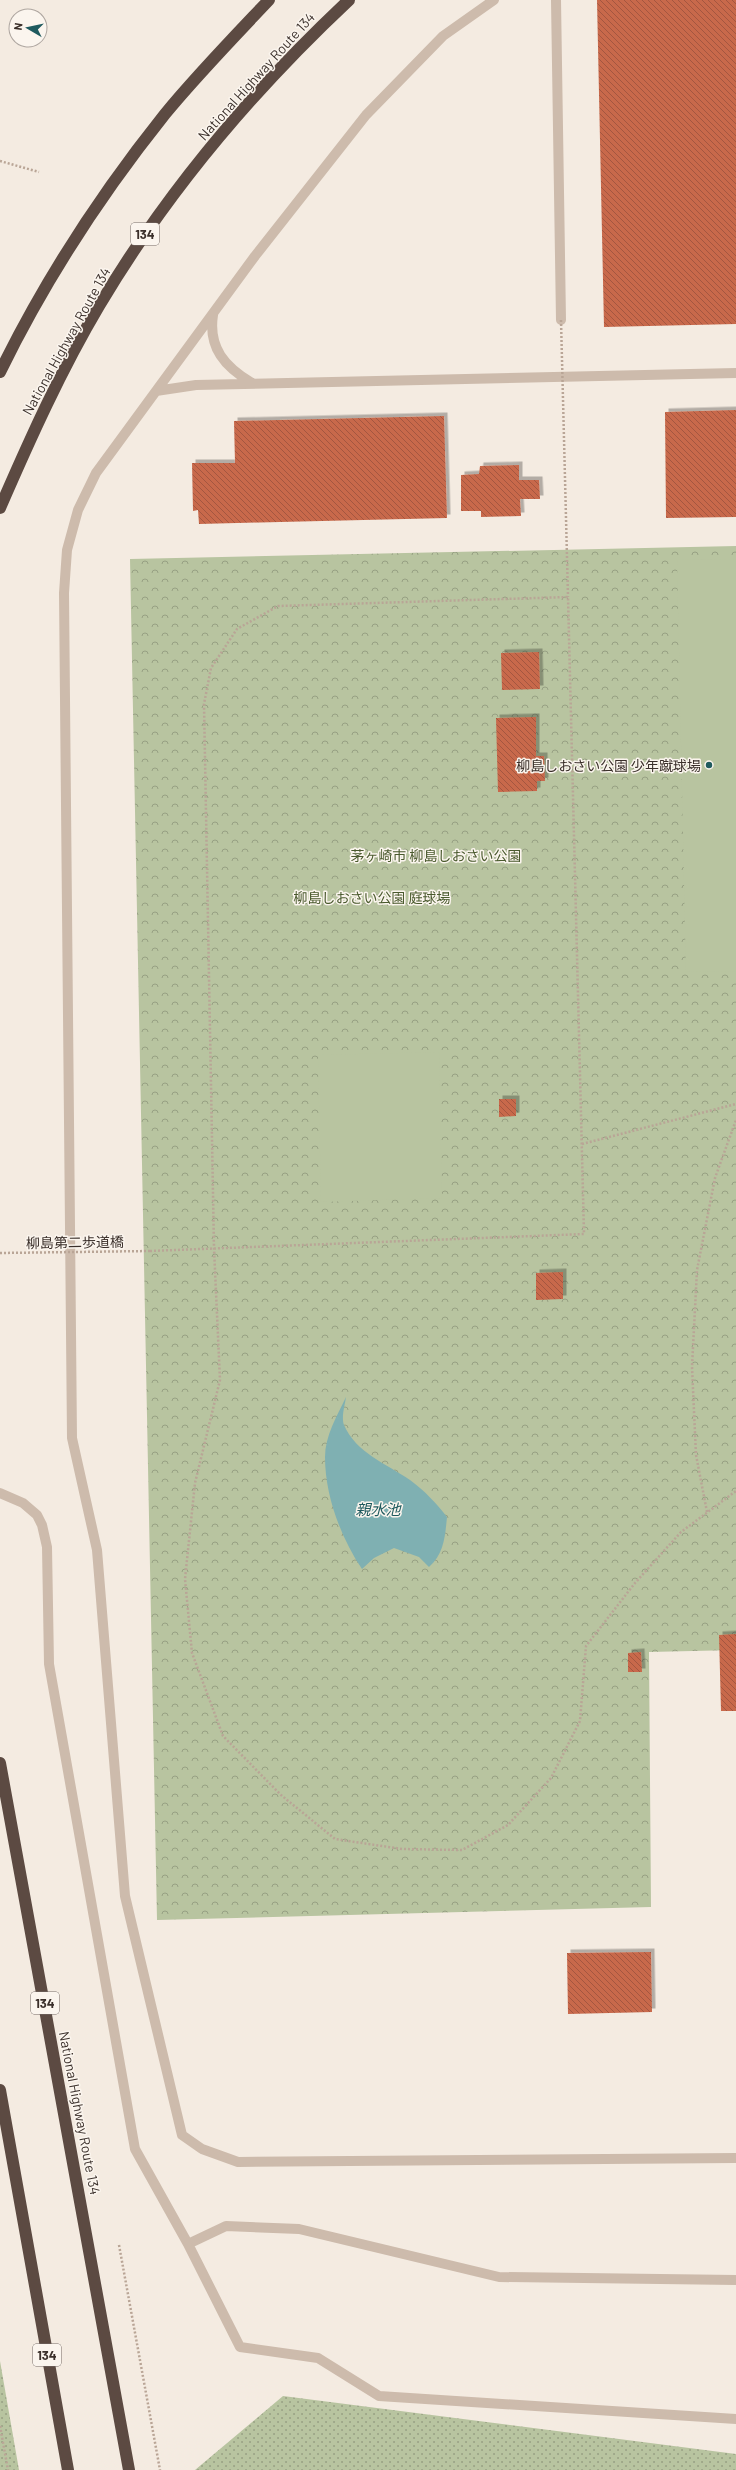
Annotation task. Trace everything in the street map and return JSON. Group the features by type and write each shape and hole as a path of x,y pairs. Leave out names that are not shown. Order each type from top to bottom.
{"highway":[{"path":"0,372 49,280 100,200 166,114 269,0"},
{"name":"National Highway Route 134","path":"0,508 60,379 99,306 146,232 211,146 305,41 349,0"},
{"name":"National Highway Route 134","path":"0,1763 89,2244 129,2470"},
{"name":"134","path":"0,2090 68,2470"}],"lane":[{"path":"494,0 443,36 366,115 213,313 96,472 78,510 67,558 64,593 72,1438 98,1550 126,1896 182,2135 202,2149 238,2162 736,2158"},
{"path":"556,0 561,320"},
{"path":"213,313 211,328 213,342 219,355 228,366 253,384"},
{"path":"156,391 196,385 736,374"},
{"path":"0,1493 23,1504 37,1516 42,1525 46,1547 49,1664 135,2149 188,2244 240,2347 318,2358 379,2396 736,2419"},
{"path":"188,2244 226,2226 299,2229 499,2277 736,2280"}],"path":[{"path":"0,161 39,172"},
{"path":"561,320 582,1144 736,1104"},
{"path":"568,597 278,606 237,629 211,668 204,704 214,1248 220,1380 195,1483 186,1572 192,1653 223,1736 281,1795 335,1839 402,1849 462,1850 508,1825 551,1778 580,1721 586,1646 635,1583 681,1532 736,1491"},
{"path":"707,1512 696,1455 692,1367 697,1270 715,1178 736,1120"},
{"name":"柳島第二歩道橋","path":"0,1253 150,1251 584,1234 582,1144"},
{"path":"119,2245 160,2470"},
{"path":"0,2426 8,2470"}],"green space":[{"name":"茅ヶ崎市 柳島しおさい公園","path":"736,546 736,1650 649,1652 651,1907 157,1920 130,559"},
{"name":"柳島しおさい公園 少年蹴球場","path":"736,559 736,971 686,972 677,560"},
{"path":"439,1052 442,1198 321,1202 318,1055"},
{"path":"0,2361 19,2470 0,2470"},
{"path":"283,2396 736,2454 736,2470 195,2470"}],"water":[{"name":"親水池","path":"346,1397 343,1422 349,1435 373,1457 415,1484 430,1497 447,1517 441,1551 429,1567 419,1557 394,1548 374,1558 362,1569 347,1544 331,1501 325,1457 329,1434"}],"building":[{"path":"597,0 736,0 736,324 604,327"},
{"path":"736,410 736,517 666,518 665,412"},
{"path":"444,416 447,518 199,524 198,510 193,511 192,463 235,463 234,421"},
{"path":"519,465 519,480 539,480 540,499 520,499 521,516 481,517 481,511 461,511 461,475 479,474 480,466"},
{"path":"539,652 540,689 502,690 501,653"},
{"path":"536,717 536,756 544,756 545,781 537,781 537,791 498,792 496,718"},
{"path":"499,1099 516,1099 516,1116 499,1117"},
{"path":"563,1272 563,1299 536,1300 536,1273"},
{"path":"736,1634 736,1711 721,1711 719,1635"},
{"path":"641,1652 642,1672 628,1672 628,1653"},
{"path":"651,1952 652,2012 568,2014 567,1953"}],"place":[{"name":"柳島しおさい公園 少年蹴球場","path":"709,765"}],"park label":[{"name":"柳島しおさい公園 庭球場","path":"372,897"}]}
